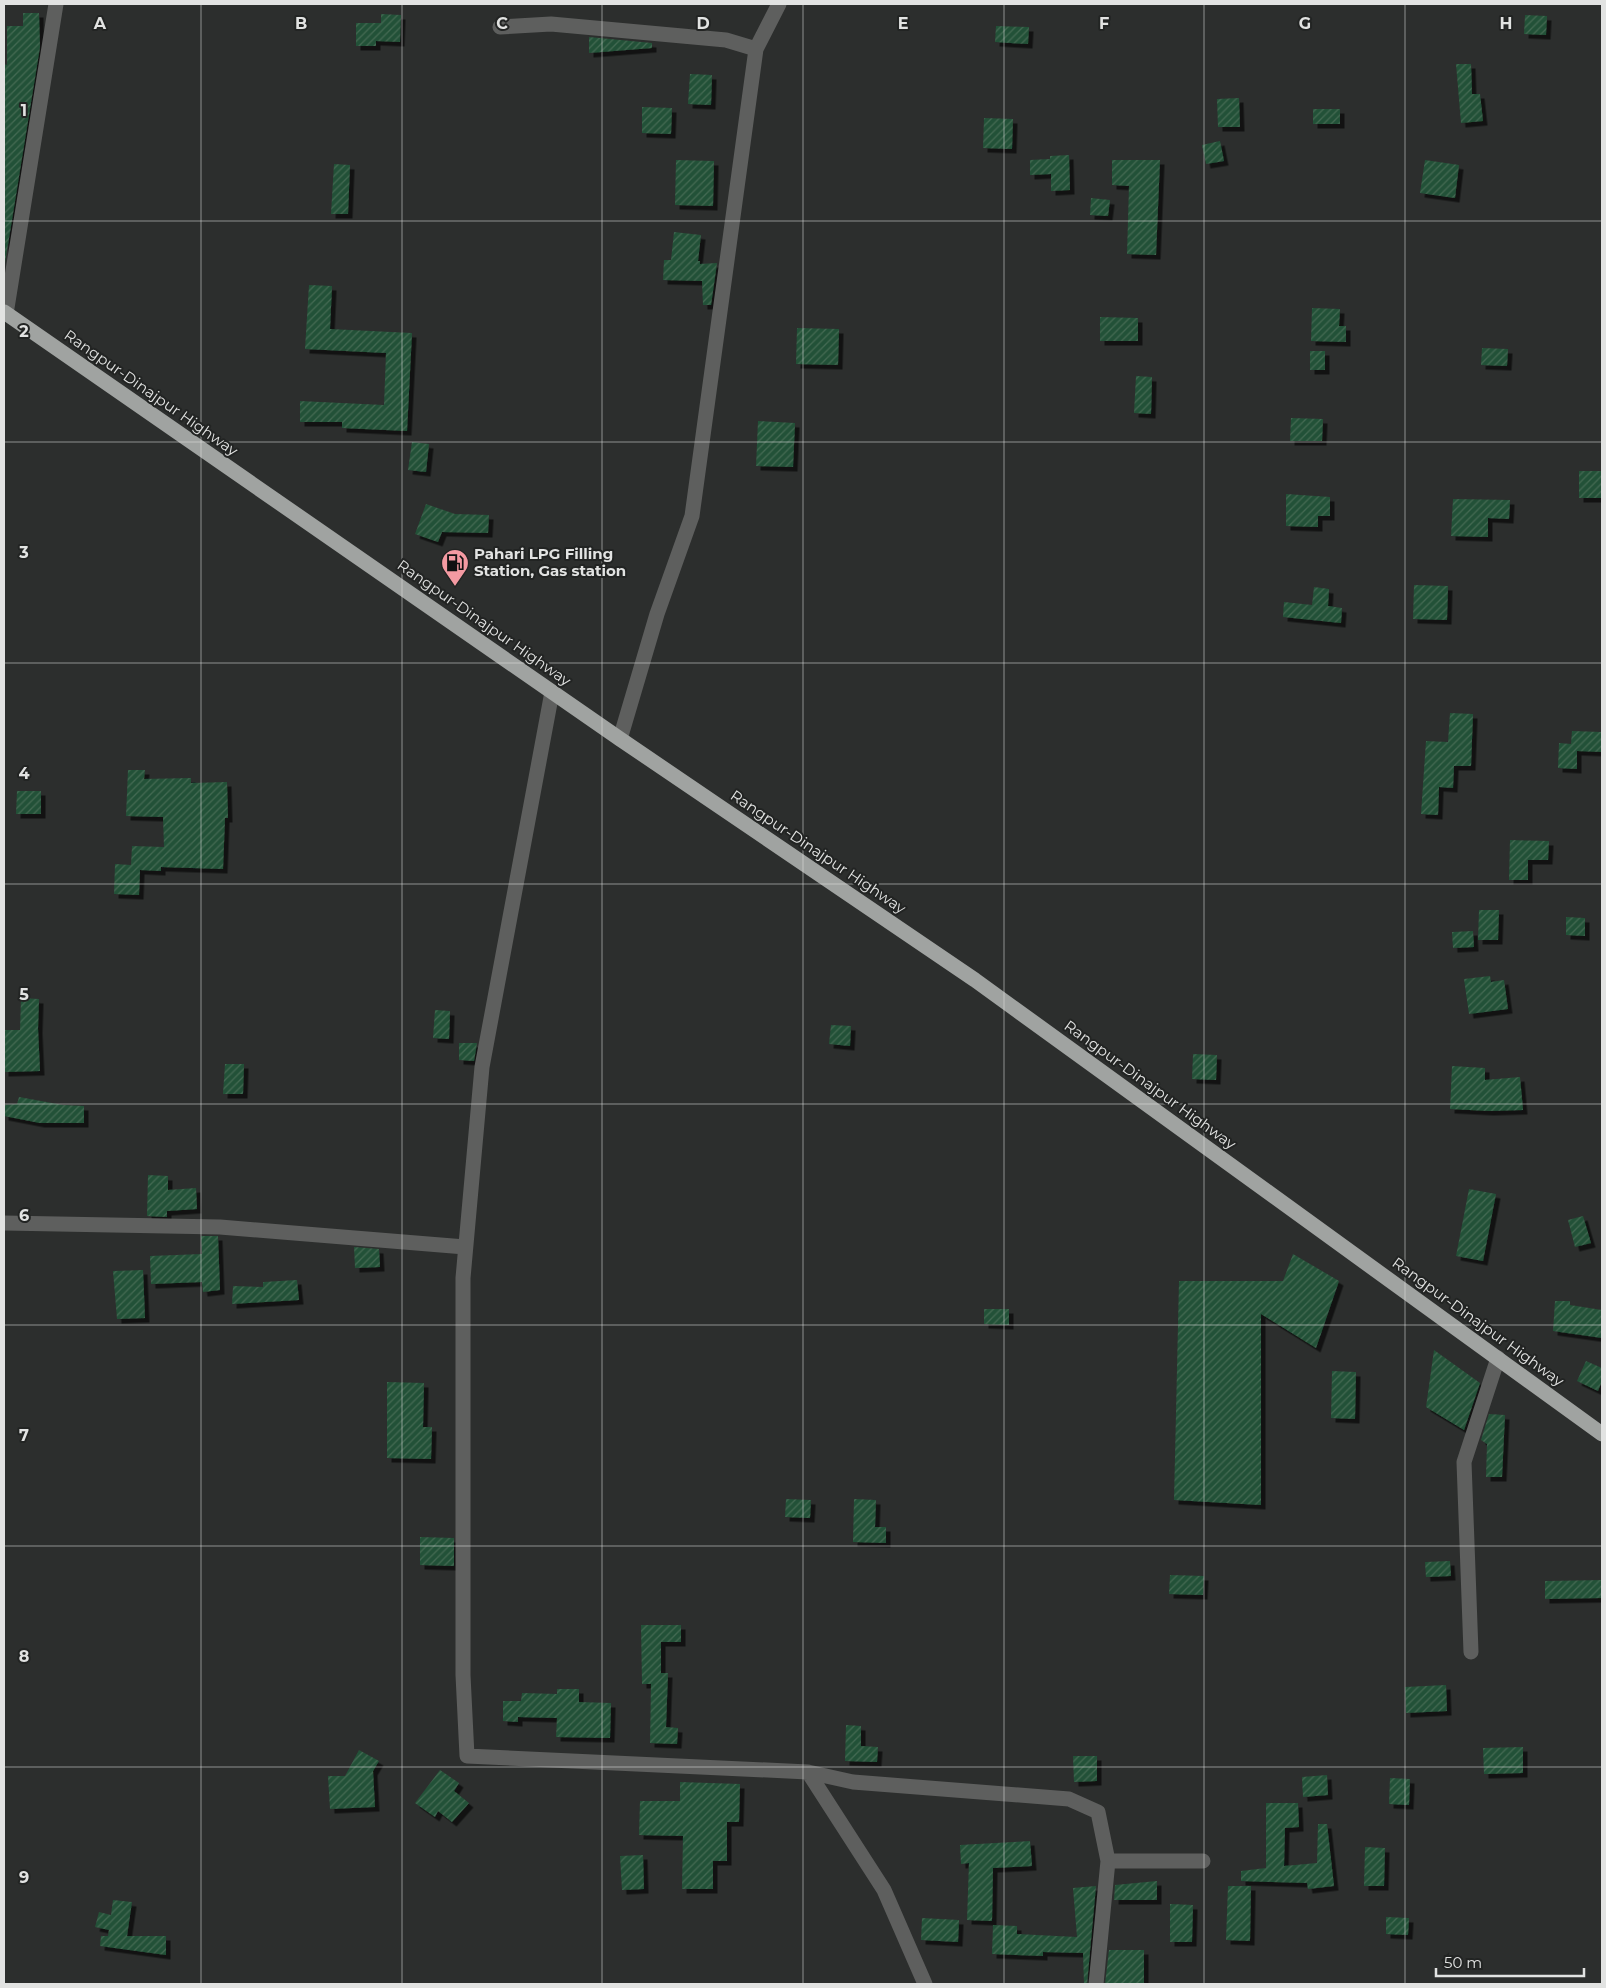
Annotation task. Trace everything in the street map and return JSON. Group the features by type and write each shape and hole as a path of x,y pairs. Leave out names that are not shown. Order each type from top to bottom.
{"highway":[{"name":"Rangpur-Dinajpur Highway","path":"5,313 620,739 975,980 1602,1434"}],"street":[{"path":"5,313 56,4"},
{"path":"620,739 657,614 692,516 756,49 779,4"},
{"path":"500,27 551,24 726,40 756,49"},
{"path":"552,692 482,1067 462,1278 462,1675 467,1756 808,1772 853,1782 1069,1799 1098,1812 1108,1861 1096,1984"},
{"path":"4,1223 220,1226 465,1247"},
{"path":"1471,1652 1464,1462 1498,1358"},
{"path":"808,1772 884,1890 925,1984"},
{"path":"1108,1861 1203,1861"}],"building":[{"path":"23,13 39,13 40,47 4,269 4,64 7,65 7,26 23,26"},
{"path":"381,14 401,15 400,42 376,41 376,46 356,46 356,23 381,23"},
{"path":"1525,15 1547,16 1546,35 1524,34"},
{"path":"996,26 1029,27 1028,44 995,42"},
{"path":"589,37 652,43 652,48 589,53"},
{"path":"1456,64 1471,64 1472,94 1480,94 1483,121 1461,123"},
{"path":"690,74 712,75 711,105 688,104"},
{"path":"1239,98 1240,127 1218,127 1217,99"},
{"path":"642,107 672,108 671,134 642,133"},
{"path":"1313,109 1340,109 1340,124 1313,124"},
{"path":"984,118 1013,119 1012,149 983,148"},
{"path":"1220,141 1224,161 1206,164 1202,145"},
{"path":"1069,155 1070,190 1051,191 1051,174 1030,175 1030,160 1050,159 1050,156"},
{"path":"676,160 714,161 713,206 675,205"},
{"path":"1112,160 1160,160 1156,255 1127,254 1129,186 1112,185"},
{"path":"1425,160 1459,165 1455,198 1420,193"},
{"path":"334,164 350,165 348,214 331,214"},
{"path":"1091,198 1110,200 1108,216 1090,215"},
{"path":"674,232 701,235 698,261 700,261 700,264 717,263 711,305 703,305 702,281 663,280 664,260 671,260"},
{"path":"309,285 332,286 330,329 412,333 407,431 342,428 342,422 300,422 300,401 384,405 386,353 305,349"},
{"path":"1312,308 1340,309 1339,326 1346,326 1346,342 1311,341"},
{"path":"1100,317 1138,318 1138,341 1100,341"},
{"path":"797,328 839,329 838,365 796,364"},
{"path":"1482,348 1508,349 1507,366 1481,365"},
{"path":"1310,351 1325,351 1325,370 1310,370"},
{"path":"1136,376 1152,377 1151,414 1134,413"},
{"path":"1291,418 1323,419 1322,441 1290,441"},
{"path":"758,421 795,423 793,467 756,466"},
{"path":"412,442 429,444 426,472 408,470"},
{"path":"1579,471 1602,471 1602,498 1579,498"},
{"path":"1286,494 1330,497 1330,516 1318,516 1318,527 1286,526"},
{"path":"1453,499 1510,500 1509,519 1488,518 1488,537 1451,536"},
{"path":"426,504 455,514 489,515 488,533 442,532 438,542 415,534"},
{"path":"1414,585 1448,586 1447,620 1413,619"},
{"path":"1314,587 1329,589 1328,606 1342,608 1341,623 1283,617 1284,602 1312,605"},
{"path":"1450,713 1473,714 1471,766 1454,766 1453,788 1439,787 1438,815 1421,814 1426,741 1448,742"},
{"path":"1572,731 1602,732 1602,752 1577,751 1577,769 1558,768 1559,743 1571,744"},
{"path":"128,770 145,770 144,779 191,778 191,783 227,782 228,818 225,818 223,869 161,867 161,871 140,870 139,895 114,894 115,864 131,865 132,846 164,847 163,817 126,816"},
{"path":"17,791 41,791 41,814 16,814"},
{"path":"1510,840 1549,841 1548,860 1528,860 1528,880 1509,880"},
{"path":"1479,910 1499,910 1498,940 1478,940"},
{"path":"1566,917 1585,918 1585,936 1566,935"},
{"path":"1473,931 1474,947 1453,948 1452,932"},
{"path":"1490,976 1491,982 1504,980 1508,1009 1469,1014 1464,979"},
{"path":"21,998 39,999 40,1071 4,1072 4,1030 20,1030"},
{"path":"435,1010 450,1011 449,1039 433,1038"},
{"path":"831,1025 851,1026 850,1046 829,1044"},
{"path":"459,1043 477,1043 474,1061 459,1060"},
{"path":"1193,1054 1217,1055 1216,1080 1192,1079"},
{"path":"225,1064 244,1064 243,1094 223,1094"},
{"path":"1452,1066 1485,1068 1485,1080 1520,1077 1523,1110 1450,1109"},
{"path":"19,1097 63,1105 84,1106 84,1123 40,1123 4,1116 4,1105 17,1104"},
{"path":"148,1175 168,1176 168,1190 196,1188 197,1209 167,1211 167,1217 147,1216"},
{"path":"1469,1189 1496,1194 1483,1261 1456,1256"},
{"path":"1583,1216 1591,1243 1575,1247 1568,1220"},
{"path":"201,1236 218,1236 220,1290 203,1292 202,1282 151,1284 150,1256 202,1254"},
{"path":"354,1247 379,1249 380,1267 355,1268"},
{"path":"1293,1254 1339,1281 1316,1348 1261,1314 1261,1505 1174,1500 1179,1281 1283,1281"},
{"path":"143,1270 145,1318 117,1319 113,1271"},
{"path":"297,1280 299,1300 232,1304 233,1286 263,1287 263,1282"},
{"path":"1555,1301 1570,1301 1570,1305 1602,1310 1602,1338 1553,1331"},
{"path":"984,1309 1009,1309 1009,1325 984,1324"},
{"path":"1434,1350 1480,1383 1464,1430 1426,1407"},
{"path":"1586,1361 1602,1368 1602,1381 1598,1391 1577,1381"},
{"path":"1332,1371 1356,1372 1355,1419 1331,1418"},
{"path":"387,1382 424,1383 423,1427 432,1427 431,1459 387,1458"},
{"path":"1489,1414 1505,1415 1502,1477 1486,1477 1487,1444 1481,1440"},
{"path":"786,1499 811,1500 810,1518 785,1517"},
{"path":"854,1499 876,1500 875,1527 886,1527 886,1543 853,1542"},
{"path":"420,1537 454,1538 454,1566 420,1565"},
{"path":"1450,1561 1451,1576 1426,1577 1425,1562"},
{"path":"1170,1575 1204,1576 1203,1595 1169,1594"},
{"path":"1602,1580 1602,1598 1545,1599 1545,1581"},
{"path":"641,1625 681,1625 681,1642 661,1642 661,1673 668,1673 666,1727 678,1728 677,1744 650,1743 651,1684 642,1684"},
{"path":"1446,1685 1447,1711 1406,1713 1405,1687"},
{"path":"557,1689 579,1689 579,1702 611,1703 610,1738 556,1737 557,1718 518,1717 518,1722 503,1721 503,1701 521,1701 522,1693 557,1694"},
{"path":"846,1725 861,1726 861,1746 878,1747 877,1762 845,1761"},
{"path":"1523,1747 1523,1773 1484,1774 1483,1748"},
{"path":"359,1750 379,1761 373,1771 375,1807 330,1809 328,1776 345,1776"},
{"path":"1073,1756 1097,1756 1097,1781 1074,1782"},
{"path":"440,1770 459,1783 454,1791 469,1803 452,1822 438,1811 435,1817 415,1803"},
{"path":"1327,1775 1328,1795 1303,1797 1302,1777"},
{"path":"1390,1778 1410,1779 1409,1805 1389,1804"},
{"path":"680,1782 740,1784 739,1822 727,1822 727,1861 713,1861 713,1889 682,1889 683,1836 639,1835 640,1801 680,1801"},
{"path":"1266,1803 1298,1803 1299,1827 1285,1828 1284,1866 1317,1863 1318,1824 1327,1824 1334,1886 1308,1889 1307,1883 1241,1881 1241,1871 1266,1868"},
{"path":"1030,1841 1032,1866 993,1868 992,1921 967,1920 969,1863 961,1864 960,1845"},
{"path":"1365,1847 1385,1848 1384,1886 1364,1886"},
{"path":"643,1855 644,1889 622,1890 620,1856"},
{"path":"1157,1881 1157,1900 1114,1900 1115,1885"},
{"path":"1096,1886 1087,1984 1084,1984 1083,1953 1043,1952 1043,1956 992,1954 993,1925 1017,1926 1017,1934 1077,1937 1073,1888"},
{"path":"1228,1886 1251,1886 1250,1941 1226,1940"},
{"path":"113,1900 132,1902 127,1936 166,1936 166,1955 100,1946 101,1936 108,1936 109,1930 95,1927 99,1912 111,1915"},
{"path":"1170,1904 1193,1905 1192,1942 1170,1942"},
{"path":"1386,1917 1409,1918 1408,1935 1386,1934"},
{"path":"922,1918 959,1920 958,1942 921,1940"},
{"path":"1109,1950 1144,1950 1144,1984 1105,1984"}],"place":[{"name":"Pahari LPG Filling Station, Gas station","path":"455,587"}]}
